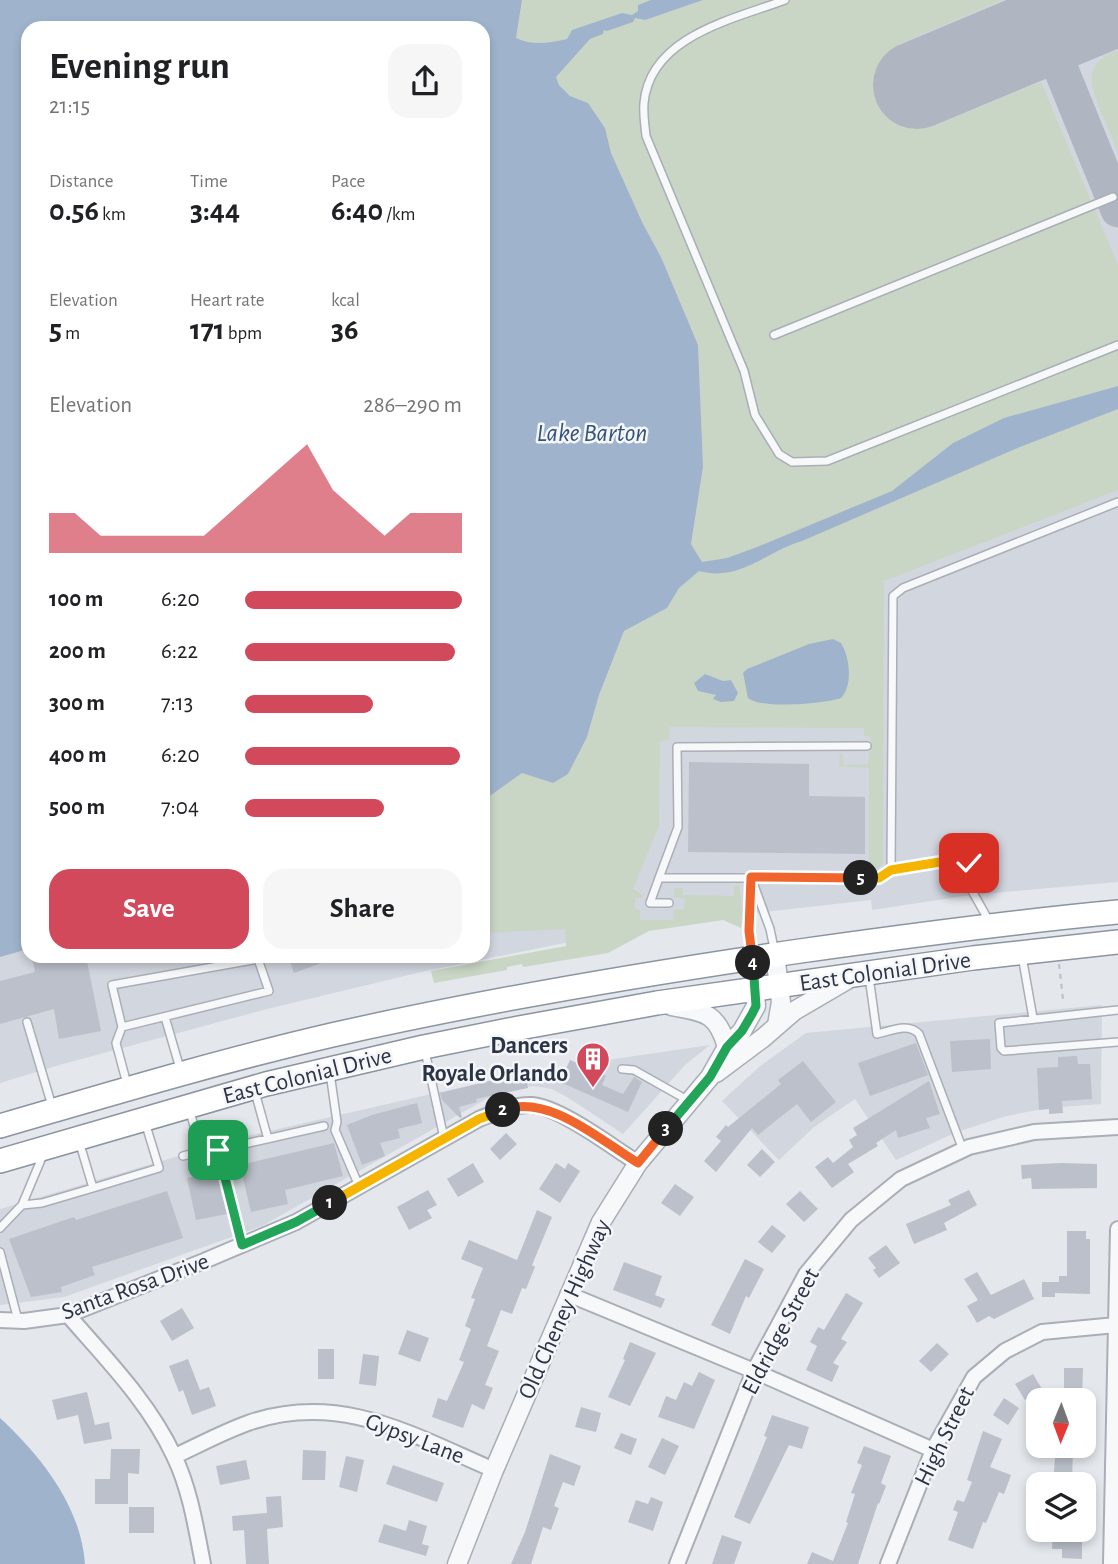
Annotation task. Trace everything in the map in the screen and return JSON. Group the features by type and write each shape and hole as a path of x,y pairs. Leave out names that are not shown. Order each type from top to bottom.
{"highway":[{"name":"East Colonial Drive","path":"1,1124 248,1056 514,997 764,956 991,925 1118,912"},
{"name":"East Colonial Drive","path":"0,1161 254,1087 424,1047 657,1003 1021,952 1118,942"},
{"path":"188,1105 199,1088 210,1078 248,1056"},
{"path":"0,1149 152,1100 181,1073"}],"street":[{"name":"Old Cheney Highway","path":"457,1564 568,1294 601,1222 638,1163 710,1077 727,1047 742,1031 768,988 764,956"},
{"name":"Old Cheney Highway","path":"710,1077 807,1002 862,974"},
{"path":"768,988 781,1002 777,1025"},
{"path":"657,1003 705,1012 722,1029 727,1047"},
{"name":"Santa Rosa Drive","path":"0,1320 19,1321 68,1315 242,1245 296,1222 479,1119 509,1108 532,1105 553,1110 638,1163"},
{"name":"Eldridge Street","path":"677,1564 754,1371 806,1274 851,1220 901,1179 963,1150 1034,1132 1118,1127"},
{"path":"1111,1564 1118,1229"},
{"path":"568,1294 754,1371 933,1450"},
{"path":"68,1315 143,1401 175,1456 194,1512 203,1564"},
{"name":"High Street","path":"888,1564 933,1450 974,1377 1005,1351 1042,1332 1116,1325"},
{"name":"Gypsy Lane","path":"175,1456 249,1423 289,1414 335,1411 371,1419 494,1470"}],"lane":[{"path":"785,0 711,27 674,48 660,62 650,80 644,101 646,136 744,371 755,415 779,454 792,462 827,461 1118,345"},
{"path":"774,335 1113,197"},
{"path":"891,870 893,596 903,589 1118,502"},
{"path":"669,903 650,903 678,827 677,747 867,746"},
{"path":"659,877 879,878 891,870 952,860 969,863 971,889 991,925"},
{"path":"751,877 749,931 764,956"},
{"path":"751,877 771,929 764,956"},
{"path":"1021,952 1032,1018"},
{"path":"128,1088 116,1043 122,1027 112,985 236,963"},
{"path":"122,1027 269,991 259,963"},
{"path":"862,974 877,1034 905,1027 915,1029 919,1034 963,1150"},
{"path":"1118,1010 999,1023 1004,1051 1118,1042"},
{"path":"165,1017 181,1073"},
{"path":"27,1022 53,1111"},
{"path":"424,1047 444,1138"},
{"path":"330,1069 337,1122 335,1130 359,1186"},
{"path":"622,1069 634,1070 690,1101"},
{"path":"254,1087 268,1139"},
{"path":"188,1105 201,1151"},
{"path":"22,1205 42,1203 159,1168 144,1118"},
{"path":"183,1156 324,1126"},
{"path":"78,1137 93,1188"},
{"path":"0,1228 22,1205 46,1147"},
{"path":"218,1150 242,1245"},
{"path":"0,1252 19,1321"}],"path":[{"path":"1059,961 1063,999"}],"shaded area":[{"path":"424,0 1118,0 1118,882 971,895 872,910 871,900 755,913 618,932 490,958 490,21 468,21"},
{"path":"0,134 21,134 21,963 466,963 267,1009 0,1083"},
{"path":"1102,1005 1101,1104 1048,1108 1006,1116 957,1132 896,1160 855,1099 814,1127 779,1160 722,1101 759,1067 806,1033"},
{"path":"710,1045 685,1065 623,1134 552,1089 534,1086 514,1088 495,1094 262,1226 64,1297 0,1305 0,1209 239,1138 440,1092 587,1063"}],"green space":[{"path":"522,0 651,0 639,5 638,11 632,15 572,30 567,39 541,43 516,38"},
{"path":"703,0 1003,0 899,44 933,126 1041,82 1118,265 1118,490 884,581 883,863 877,869 869,871 869,768 839,766 840,753 844,765 868,764 871,737 864,735 864,728 670,727 669,739 660,741 659,826 633,889 643,895 642,898 635,898 635,908 640,910 640,920 673,920 674,910 684,909 685,899 674,897 674,888 683,888 683,895 734,896 734,886 739,885 743,919 741,928 723,920 649,931 608,953 523,967 522,964 507,967 507,970 434,983 431,971 474,963 490,963 490,960 566,946 565,929 490,933 490,796 522,773 553,783 587,737 599,695 624,631 667,608 688,565 703,467 698,345 661,257 611,153 605,128 588,103 570,96 559,85 556,77 590,39 602,34 604,30 635,18 645,20"},
{"path":"1118,50 1118,152 1097,101 1092,75 1099,61"}],"water":[{"name":"Lake Barton","path":"0,0 522,0 516,38 541,43 567,39 572,30 622,13 632,15 638,11 638,5 651,0 703,0 645,20 635,18 633,22 604,30 603,34 590,39 556,77 559,85 570,96 588,103 605,128 611,153 661,257 698,345 703,467 691,544 702,562 727,558 757,547 892,491 953,443 1004,418 1118,386 1118,409 1020,447 740,569 714,573 699,571 679,588 667,608 624,631 599,695 587,737 568,774 553,783 522,773 490,796 490,21 21,21 21,951 0,957"},
{"path":"833,639 841,643 848,664 849,679 841,698 807,704 778,704 748,698 743,673 747,669 809,644"},
{"path":"705,674 723,681 731,680 738,693 734,701 721,702 713,699 716,695 698,691 694,683"},
{"path":"0,1418 44,1466 67,1502 76,1522 85,1564 0,1564"}],"building":[{"path":"689,762 809,764 809,796 865,797 865,854 688,852"},
{"path":"33,963 87,963 101,1031 59,1039 54,1009 0,1024 0,981 35,972"},
{"path":"290,963 322,963 294,973"},
{"path":"990,1039 991,1069 952,1072 950,1041"},
{"path":"916,1043 928,1075 870,1096 858,1063"},
{"path":"1077,1056 1078,1064 1090,1064 1092,1099 1062,1101 1063,1113 1049,1114 1049,1109 1039,1110 1037,1068 1058,1067 1058,1057"},
{"name":"Dancers Royale Orlando","path":"570,1060 606,1076 602,1085 623,1094 634,1077 642,1082 628,1112 560,1082"},
{"path":"803,1061 836,1102 811,1122 797,1104 758,1135 752,1128 716,1172 704,1161 721,1141 716,1137 726,1125 728,1127 781,1084 778,1080"},
{"path":"525,1072 528,1088 476,1099 477,1102 459,1107 460,1118 442,1100 440,1093"},
{"path":"929,1081 940,1114 926,1118 930,1128 898,1138 896,1130 876,1143 878,1146 848,1164 854,1172 832,1188 815,1167 828,1157 833,1163 853,1147 849,1140 857,1135 853,1128"},
{"path":"417,1103 422,1123 398,1129 400,1138 380,1143 385,1156 362,1165 347,1125"},
{"path":"506,1133 517,1144 500,1160 490,1149"},
{"path":"334,1143 343,1176 285,1190 288,1204 251,1212 240,1165"},
{"path":"762,1149 775,1162 760,1177 747,1165"},
{"path":"473,1163 484,1182 458,1197 447,1179"},
{"path":"556,1163 565,1169 568,1163 580,1171 560,1203 539,1189"},
{"path":"1097,1164 1097,1188 1032,1189 1031,1178 1022,1179 1021,1165"},
{"path":"217,1172 227,1214 196,1220 187,1178"},
{"path":"675,1184 694,1197 680,1216 661,1203"},
{"path":"428,1190 437,1205 427,1210 432,1218 409,1230 397,1207"},
{"path":"969,1190 977,1205 944,1223 947,1230 914,1244 906,1224 951,1205 948,1200"},
{"path":"167,1191 183,1238 92,1267 95,1275 61,1287 62,1292 31,1297 9,1239 74,1217 76,1220"},
{"path":"800,1191 818,1209 804,1222 786,1204"},
{"path":"537,1210 552,1217 532,1265 535,1267 526,1289 522,1288 512,1314 501,1310 487,1346 499,1351 485,1385 493,1388 484,1410 472,1404 463,1428 432,1417 438,1398 447,1401 464,1362 459,1360 471,1329 465,1326 475,1299 471,1298 483,1268 461,1259 469,1240 517,1260"},
{"path":"772,1225 786,1236 772,1253 758,1242"},
{"path":"1067,1231 1086,1231 1086,1239 1090,1239 1090,1294 1055,1293 1055,1297 1042,1297 1042,1282 1059,1282 1059,1276 1067,1276"},
{"path":"886,1245 900,1263 879,1278 873,1270 876,1268 868,1258"},
{"path":"745,1259 764,1269 749,1298 746,1296 730,1334 711,1325"},
{"path":"624,1262 662,1276 655,1295 665,1299 661,1308 613,1290"},
{"path":"977,1272 991,1295 1024,1279 1034,1299 994,1319 989,1316 977,1323 967,1306 978,1300 964,1279"},
{"path":"846,1293 863,1303 841,1339 847,1342 833,1363 839,1366 832,1382 806,1370 817,1346 810,1342 818,1327 824,1330"},
{"path":"182,1308 194,1328 172,1341 160,1321"},
{"path":"407,1330 429,1338 420,1362 398,1354"},
{"path":"630,1342 656,1353 630,1406 608,1397"},
{"path":"937,1343 949,1354 931,1372 919,1361"},
{"path":"318,1349 334,1349 334,1379 318,1379"},
{"path":"363,1354 379,1356 376,1386 359,1384"},
{"path":"188,1359 200,1390 209,1387 216,1406 192,1415 183,1390 179,1392 169,1366"},
{"path":"1064,1368 1083,1368 1082,1388 1064,1388"},
{"path":"699,1372 715,1380 694,1429 658,1417 666,1396 676,1400 684,1382 692,1386"},
{"path":"1033,1374 1041,1388 1026,1388 1025,1400 1015,1384"},
{"path":"87,1392 95,1425 109,1422 112,1439 84,1444 78,1415 57,1420 52,1400"},
{"path":"1004,1398 1019,1408 1008,1425 993,1415"},
{"path":"581,1407 601,1413 596,1432 575,1427"},
{"path":"772,1415 809,1427 802,1449 789,1445 750,1524 734,1517 767,1437 764,1436"},
{"path":"983,1431 1002,1439 990,1467 1011,1475 1004,1494 999,1492 986,1523 983,1522 973,1549 948,1540 958,1512 953,1510 957,1500 964,1502 972,1482 967,1480"},
{"path":"621,1433 637,1439 631,1455 614,1448"},
{"path":"662,1438 679,1446 665,1475 648,1467"},
{"path":"864,1446 891,1456 881,1483 886,1486 858,1564 807,1564 812,1552 833,1561 848,1523 846,1522 855,1494 851,1493 862,1465 857,1463"},
{"path":"111,1449 140,1449 139,1474 128,1473 128,1504 95,1504 95,1479 110,1479"},
{"path":"303,1450 326,1451 325,1480 302,1480"},
{"path":"550,1454 581,1466 574,1486 563,1482 554,1506 559,1508 551,1530 543,1527 531,1564 511,1564 525,1532"},
{"path":"346,1456 364,1460 357,1492 339,1487"},
{"path":"1055,1458 1073,1458 1072,1472 1054,1472"},
{"path":"246,1460 250,1479 220,1485 216,1466"},
{"path":"393,1465 444,1483 437,1502 386,1484"},
{"path":"281,1496 283,1527 267,1529 269,1564 246,1564 244,1530 233,1531 232,1516 267,1513 266,1497"},
{"path":"651,1497 663,1502 653,1531 628,1522 636,1500 648,1504"},
{"path":"129,1507 154,1507 154,1533 129,1533"},
{"path":"409,1520 427,1526 422,1544 429,1546 426,1556 378,1542 384,1524 406,1531"},
{"path":"722,1535 742,1542 734,1564 712,1564"},
{"path":"1052,1542 1082,1542 1082,1559 1062,1558 1062,1549 1052,1549"}],"taxiway":[{"path":"1045,30 1118,210"}],"runway":[{"path":"917,85 1118,1"}],"place":[{"name":"Dancers Royale Orlando","path":"593,1089"}],"route":[{"path":"218,1150 242,1245 296,1222 479,1119 509,1108 532,1105 553,1110 638,1163 710,1077 756,1006 749,931 751,877 879,878 891,870 952,860 969,863"}]}
